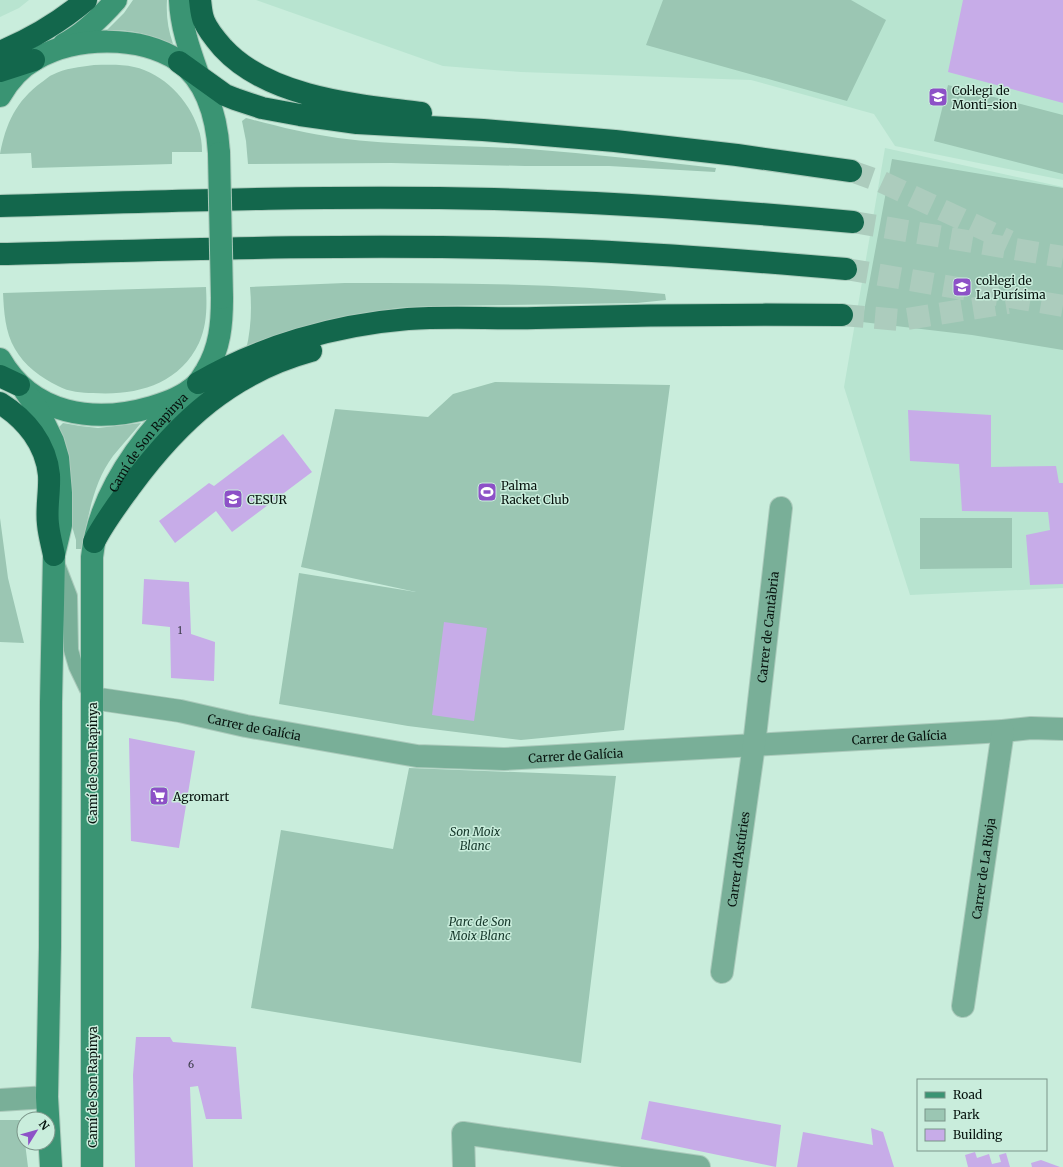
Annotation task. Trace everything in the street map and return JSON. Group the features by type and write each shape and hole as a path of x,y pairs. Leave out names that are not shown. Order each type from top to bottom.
{"highway":[{"path":"0,52 33,37 86,0"},
{"path":"200,0 204,22 217,41 235,59 264,78 303,93 327,100 425,114 526,133"},
{"path":"0,71 41,56"},
{"path":"179,62 202,84 225,95 262,108 300,115 357,123 526,133 680,148 851,172"},
{"path":"0,206 260,199 494,199 609,203 702,209 853,222"},
{"path":"0,254 260,248 498,248 676,256 846,269"},
{"path":"194,386 240,361 268,349 338,330 408,319 736,314 842,315"},
{"path":"94,542 102,525 140,473 167,441 195,413 229,388 265,368 308,351 367,337 472,317"},
{"path":"0,403 13,412 33,433 46,459 49,475 48,524 54,555"}],"street":[{"path":"0,96 5,87 17,74 41,56 69,42 82,33 116,0"},
{"path":"15,384 42,401 73,413 107,415 125,413 142,410 172,400 194,386 210,364 217,349 221,329 222,298 218,136 215,119 183,28 180,14 180,0"},
{"path":"41,56 83,44 112,42 130,43 146,47 179,62"},
{"path":"0,359 15,384 37,408 47,427 58,458 60,479 61,525 54,555 51,702 50,947 47,1097 51,1167"},
{"name":"Camí de Son Rapinya","path":"92,1167 92,558 94,542 97,527 125,466 167,412 194,386"},
{"name":"Carrer de Cantàbria","path":"754,745 781,508"},
{"name":"Carrer de Galícia","path":"92,698 180,711 246,726 417,756 504,759 1003,731 1031,728 1063,729"},
{"name":"Carrer de La Rioja","path":"963,1006 1003,731"},
{"name":"Carrer d'Astúries","path":"722,972 754,745"},
{"path":"0,1100 47,1097"},
{"path":"464,1167 463,1133 594,1159 699,1167"}],"lane":[{"path":"54,555 70,596 71,650 83,682 92,698"}],"shaded area":[{"path":"0,0 29,0 19,8 0,17"},
{"name":"Col·legi de Monti-sion","path":"256,0 1063,0 1063,180 895,146 874,114 751,80 521,72 443,66"},
{"name":"col·legi de La Purísima","path":"885,148 1063,187 1063,588 910,595 844,387"}],"green space":[{"path":"133,0 167,0 168,22 173,44 141,33 107,30 124,13"},
{"path":"663,0 851,0 886,20 847,101 646,45"},
{"path":"94,65 119,65 145,70 155,75 174,89 194,118 200,134 202,152 172,152 172,164 32,168 31,153 0,154 5,132 9,123 19,105 33,89 50,76 62,71"},
{"path":"948,85 1063,115 1063,174 934,141"},
{"path":"246,118 315,134 362,141 529,149 716,168 715,172 609,166 391,163 248,164 242,121"},
{"path":"892,159 1063,188 1063,350 972,335 862,322"},
{"path":"345,283 545,286 625,290 665,294 666,300 637,303 397,308 324,321 281,335 246,350 251,319 250,287"},
{"path":"206,287 205,323 202,336 190,357 180,369 168,378 140,390 109,393 84,393 67,390 45,379 28,366 15,349 9,336 3,293"},
{"name":"Palma Racket Club","path":"495,382 670,385 624,730 521,740 408,726 279,704 299,573 416,592 301,567 335,409 428,417 453,394"},
{"path":"63,423 98,428 141,423 106,466 92,501 82,549 76,549 76,540 69,516 57,429"},
{"path":"0,518 8,578 24,643 0,642"},
{"path":"920,518 1012,518 1012,568 920,569"},
{"name":"Parc de Son Moix Blanc","path":"409,768 616,776 581,1063 251,1008 281,830 393,849"},
{"path":"0,1120 16,1120 16,1151 26,1151 28,1167 0,1167"}],"building":[{"path":"963,0 1063,0 1063,103 948,72"},
{"path":"908,410 991,415 991,467 1056,466 1059,483 1063,483 1063,584 1030,585 1026,535 1050,530 1048,512 962,511 959,464 910,461"},
{"name":"CESUR","path":"283,434 312,472 232,532 216,511 175,543 159,521 209,483 214,486"},
{"path":"144,579 189,582 191,634 215,642 214,681 171,678 170,627 142,624"},
{"path":"444,622 487,628 474,721 432,715"},
{"name":"Agromart","path":"129,738 195,751 179,848 131,841"},
{"path":"136,1037 170,1037 173,1042 236,1047 242,1119 206,1119 198,1086 190,1087 193,1167 135,1167 133,1075"},
{"path":"649,1101 781,1125 776,1167 641,1139"},
{"path":"871,1128 883,1132 894,1167 797,1167 803,1132 873,1145"},
{"path":"975,1152 977,1158 989,1154 992,1164 1001,1162 999,1155 1006,1153 1010,1167 968,1167 965,1155"},
{"path":"1041,1160 1060,1167 1032,1167 1031,1163"}],"tunnel":[{"path":"851,171 882,182 1009,241"},
{"path":"853,222 1063,257"},
{"path":"846,269 1063,306"},
{"path":"842,315 900,320 1008,303"}],"place":[{"name":"Col·legi de Monti-sion","path":"938,97"},
{"name":"col·legi de La Purísima","path":"962,287"},
{"name":"Palma Racket Club","path":"487,492"},
{"name":"CESUR","path":"233,499"},
{"name":"Agromart","path":"159,796"}],"park label":[{"name":"Son Moix Blanc","path":"475,838"}]}
